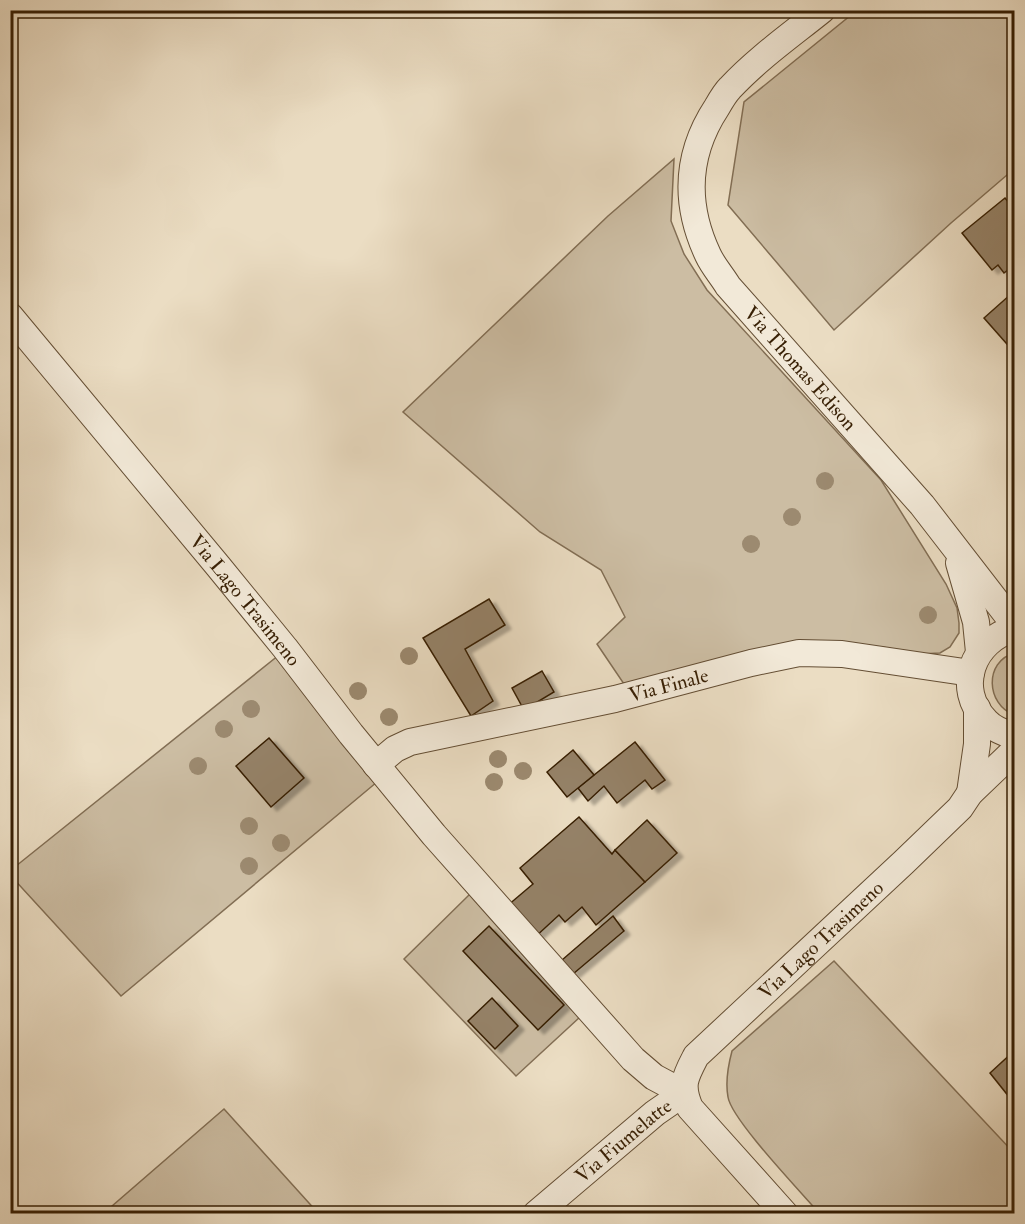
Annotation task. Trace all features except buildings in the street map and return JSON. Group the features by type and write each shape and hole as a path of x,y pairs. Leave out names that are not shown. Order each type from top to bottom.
{"street":[{"name":"Via Thomas Edison","path":"822,10 729,88 707,122 692,164 692,195 700,235 709,257 728,286 922,505 1014,624"},
{"name":"Via Lago Trasimeno","path":"10,316 285,648 376,765 477,885 633,1059 654,1077 684,1092 687,1074 696,1056 904,862 960,808 970,792 1014,751"},
{"name":"Via Thomas Edison","path":"956,551 976,622 975,662 971,691 976,708"},
{"path":"975,662 996,636 1014,630"},
{"name":"Via Finale","path":"376,765 401,745 410,742 584,706 799,653 975,662"},
{"name":"Via Lago Trasimeno","path":"970,792 977,744 976,708"},
{"path":"976,708 986,722 1014,736"},
{"path":"684,1092 690,1108 702,1123 785,1214"},
{"name":"Via Fiumelatte","path":"536,1214 655,1113 684,1092"}],"shaded area":[{"path":"856,11 1014,11 1014,169 834,330 728,205 744,102"},
{"path":"674,159 671,221 684,254 707,290 881,480 946,584 957,608 959,633 950,647 940,653 920,654 882,647 626,687 597,644 625,617 601,570 540,532 403,412 608,216"},
{"path":"1014,653 1014,715 998,702 992,683 997,665"},
{"path":"279,655 377,782 121,996 11,876 11,870"},
{"path":"471,893 580,1017 516,1076 404,959"},
{"path":"834,961 1014,1153 1014,1200 1001,1213 819,1213 753,1138 741,1121 732,1107 727,1091 727,1074 732,1051"},
{"path":"224,1109 318,1213 104,1213"}]}
